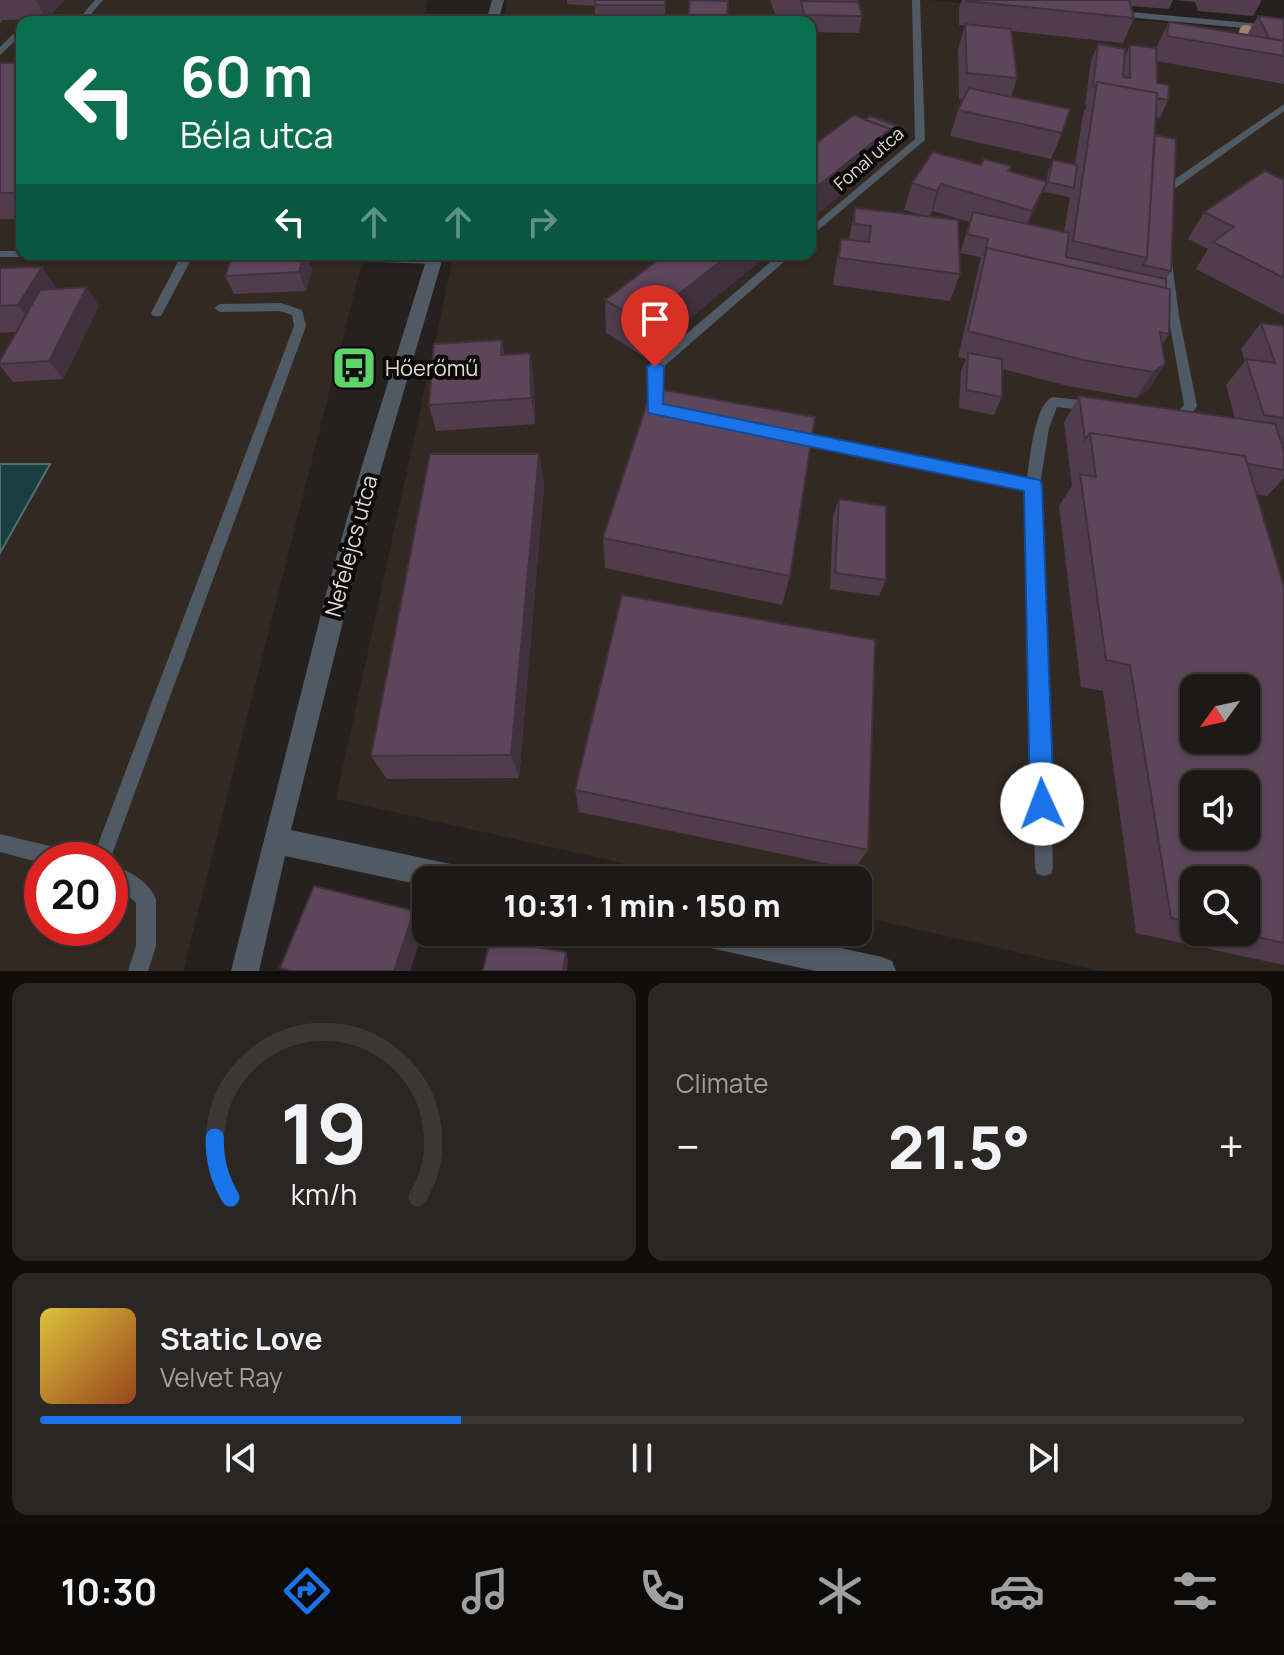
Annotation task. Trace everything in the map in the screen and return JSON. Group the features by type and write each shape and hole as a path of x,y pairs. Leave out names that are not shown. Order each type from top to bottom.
{"street":[{"path":"1098,12 1284,29"},
{"name":"Nefelejcs utca","path":"245,971 275,840 371,468 415,336 435,260"},
{"path":"275,840 412,870"},
{"path":"766,946 882,971"}],"lane":[{"path":"85,16 99,0"},
{"name":"Fonal utca","path":"816,229 920,140 916,0"},
{"path":"0,52 16,36"},
{"path":"1167,214 1169,188 1284,107"},
{"path":"1155,418 1182,415 1191,406 1177,325 1168,299 1164,240"},
{"path":"157,313 185,260"},
{"path":"669,412 654,409 655,367 780,260"},
{"path":"108,842 300,326 298,313 281,307 220,308"},
{"path":"1044,867 1033,485 1042,428 1052,402 1112,410"},
{"path":"772,433 1033,485"},
{"path":"0,843 24,849"},
{"path":"128,882 146,899 146,946 138,971"}],"shaded area":[{"path":"0,0 428,0 424,16 16,16 16,260 362,260 183,971 0,971"},
{"path":"508,0 928,0 1284,34 1284,971 1101,971 872,919 872,866 635,866 336,799 453,260 816,260 816,16 504,16"}],"water":[{"path":"0,464 50,464 0,553"}],"building":[{"path":"595,0 665,0 665,5 595,5"},
{"path":"690,0 728,1 727,16 689,16"},
{"path":"1129,0 1134,18 966,1"},
{"path":"801,1 858,2 862,16 804,15"},
{"path":"1258,16 1284,19 1284,41 1269,38"},
{"path":"1169,22 1284,41 1284,56 1167,36"},
{"path":"965,24 1011,29 1017,78 967,73"},
{"path":"1098,44 1125,49 1123,77 1130,78 1130,45 1156,48 1157,83 1169,85 1168,100 1157,98 1157,93 1097,82 1093,87"},
{"path":"0,63 16,63 16,193 0,193"},
{"path":"1097,82 1157,93 1147,258 1073,241"},
{"path":"969,88 1070,109 1062,133 958,110"},
{"path":"854,115 890,129 816,187 816,144"},
{"path":"870,116 899,127 886,144 890,129 865,120"},
{"path":"1155,135 1176,139 1171,271 1143,265 1147,258"},
{"path":"933,152 981,165 984,159 1011,166 1008,171 1047,182 1032,211 941,184 937,191 912,183"},
{"path":"1053,160 1077,165 1074,188 1048,182"},
{"path":"1265,171 1284,180 1284,278 1213,242 1234,227 1204,212"},
{"path":"855,208 958,220 960,274 839,258 841,239 869,242 871,226 854,224"},
{"path":"973,212 1069,233 1066,257 1166,279 1166,288 987,248 984,256 988,239 967,234"},
{"path":"987,248 1170,289 1169,334 1160,332 1165,364 1153,372 1083,360 968,331"},
{"path":"231,260 302,260 299,272 225,276"},
{"path":"658,260 722,260 643,322 605,300"},
{"path":"42,267 18,305 0,306 0,268"},
{"path":"87,287 49,361 0,364 40,290"},
{"path":"1261,323 1284,326 1284,418 1264,415 1246,359 1275,363"},
{"path":"502,340 501,355 530,353 531,398 429,405 434,344"},
{"path":"968,353 1002,359 1002,397 966,390"},
{"path":"652,388 815,417 790,576 603,538"},
{"path":"1079,396 1275,424 1284,451 1284,470 1247,464 1245,456 1090,433 1085,440"},
{"path":"1090,433 1245,456 1284,587 1284,943 1260,938 1260,866 1180,866 1180,920 1171,918 1130,665 1106,660 1080,474 1096,477"},
{"path":"430,454 539,454 511,755 371,756"},
{"path":"839,499 886,506 886,580 835,573"},
{"path":"622,595 875,640 868,850 575,790"},
{"path":"314,886 412,910 394,971 292,971 280,968"},
{"path":"489,946 528,946 566,952 563,971 483,971"}],"place":[{"name":"Hőerőmű","path":"354,368"}],"route":[{"path":"655,367 654,409 1033,485 1042,804"}]}
